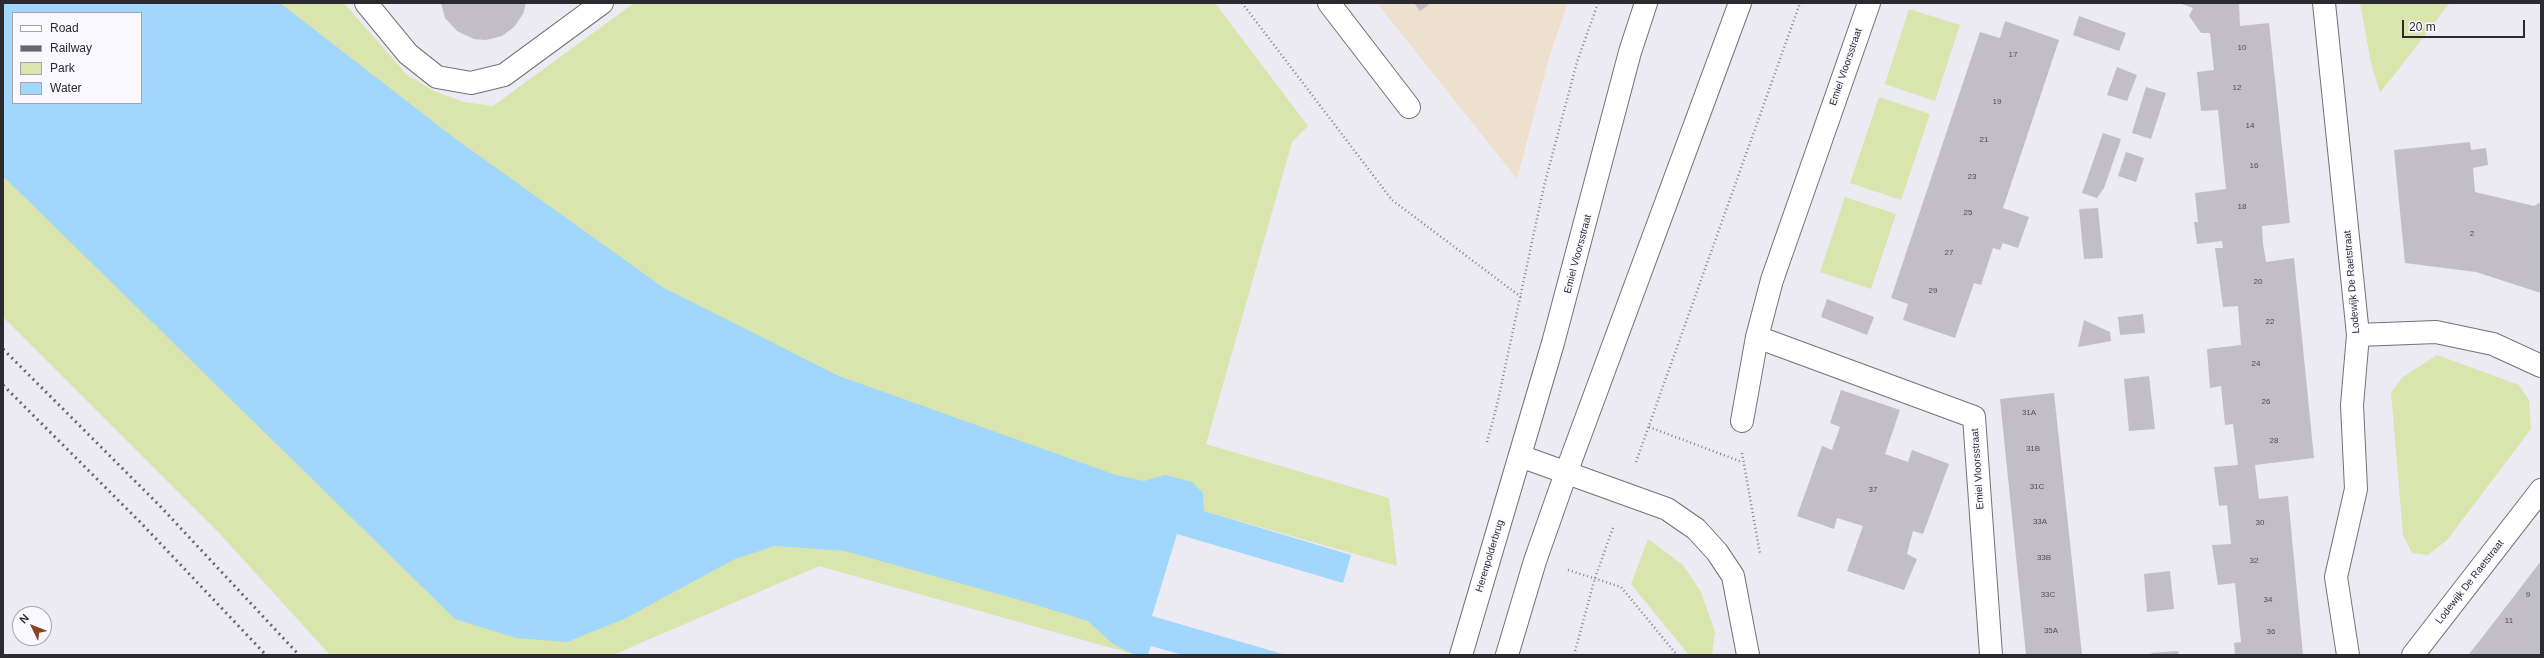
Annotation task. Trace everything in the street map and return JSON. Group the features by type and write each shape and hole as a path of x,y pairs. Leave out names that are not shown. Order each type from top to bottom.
{"street":[{"path":"366,3 408,54 438,77 471,83 504,75 602,3"},
{"path":"1329,3 1409,107"},
{"name":"Emiel Vloorsstraat","path":"1520,456 1587,221 1630,52 1646,3"},
{"path":"1507,655 1535,560 1566,473 1740,3"},
{"name":"Emiel Vloorsstraat","path":"1742,421 1757,337 1772,280 1868,3"},
{"name":"Lodewijk De Raetstraat","path":"2324,3 2358,335 2352,405 2356,490 2336,577 2348,655"},
{"path":"2358,335 2436,332 2493,344 2541,366"},
{"name":"Emiel Vloorsstraat","path":"1757,337 1974,417 1991,655"},
{"path":"1520,456 1667,509 1696,529 1717,552 1733,576 1748,655"},
{"name":"Herenpolderbrug","path":"1461,655 1520,456"},
{"name":"Lodewijk De Raetstraat","path":"2413,655 2541,490"}],"path":[{"path":"1242,3 1392,200 1521,297"},
{"path":"1497,405 1544,186 1568,93 1598,3"},
{"path":"1742,462 1649,427 1800,3"},
{"path":"1742,421 1742,462 1762,562"},
{"path":"1574,655 1595,578 1621,587 1677,655"}],"shaded area":[{"path":"1377,3 1568,3 1550,54 1517,179"}],"green space":[{"path":"125,3 344,3 407,75 434,91 464,102 493,106 634,3 1215,3 1308,126 1292,142 1206,444 1389,498 1397,566 1204,511 745,365"},
{"path":"2360,3 2450,3 2380,93 2371,63"},
{"path":"1909,9 1960,25 1935,101 1885,84"},
{"path":"1879,97 1930,114 1901,200 1850,183"},
{"path":"3,114 797,516 1152,616 1148,654 1133,654 819,566 613,655 330,655 220,534 3,317"},
{"path":"1845,197 1896,214 1871,289 1820,272"},
{"path":"2437,355 2519,385 2529,400 2531,429 2447,540 2428,555 2412,553 2403,535 2391,392 2403,377"},
{"path":"1648,539 1683,565 1701,592 1715,632 1712,655 1689,655 1631,584"}],"water":[{"path":"3,3 280,3 453,137 664,288 839,376 1116,475 1144,481 1165,475 1192,482 1203,493 1204,511 1351,555 1343,583 1177,534 1152,616 1286,655 1183,655 1151,646 1148,654 1133,654 1113,644 1088,621 1027,602 845,551 775,546 735,559 624,619 567,642 516,638 455,619 3,176"}],"building":[{"path":"441,3 526,3 523,14 514,27 502,36 486,40 474,39 457,31 445,18"},
{"path":"1414,3 1431,3 1420,11"},
{"path":"2179,3 2239,3 2240,26 2269,23 2290,223 2262,226 2263,244 2266,262 2294,258 2314,458 2255,465 2259,499 2288,496 2303,655 2235,655 2234,643 2241,642 2235,583 2218,585 2212,545 2231,544 2227,505 2219,506 2214,467 2238,465 2233,424 2225,425 2221,386 2210,388 2207,349 2241,345 2238,306 2223,307 2215,248 2223,248 2222,241 2197,244 2194,222 2198,222 2195,193 2226,189 2218,110 2201,111 2197,72 2214,70 2210,33 2201,33 2189,16 2193,8"},
{"path":"2079,16 2126,33 2119,51 2073,35"},
{"path":"2005,21 2059,40 2003,208 2029,217 2018,248 2003,243 2000,250 1993,248 1981,285 1974,283 1955,338 1903,320 1908,304 1891,298 1980,32 2000,38"},
{"path":"2117,67 2137,75 2127,101 2107,95"},
{"path":"2146,87 2166,93 2151,139 2132,133"},
{"path":"2103,133 2121,139 2104,188 2097,198 2082,193"},
{"path":"2470,142 2471,150 2486,148 2488,165 2473,168 2475,192 2534,206 2541,202 2541,293 2476,272 2405,263 2394,150"},
{"path":"2126,152 2144,158 2136,182 2118,176"},
{"path":"2098,208 2103,258 2084,259 2079,209"},
{"path":"1827,299 1874,317 1867,335 1821,317"},
{"path":"2143,314 2145,333 2120,335 2118,317"},
{"path":"2084,320 2110,332 2111,341 2078,347"},
{"path":"2149,376 2155,429 2129,431 2124,379"},
{"path":"1841,390 1900,410 1885,454 1908,462 1912,450 1949,464 1923,534 1913,531 1907,554 1917,559 1904,590 1847,571 1863,526 1837,518 1834,529 1797,516 1822,446 1832,450 1840,427 1830,423"},
{"path":"2054,393 2082,655 2026,655 2000,399"},
{"path":"2541,561 2541,655 2468,655 2481,639"},
{"path":"2170,571 2174,609 2147,612 2144,574"},
{"path":"2178,651 2179,655 2152,655 2151,653"}],"railway":[{"path":"3,349 160,506 299,655"},
{"path":"3,385 141,523 266,655"}]}
